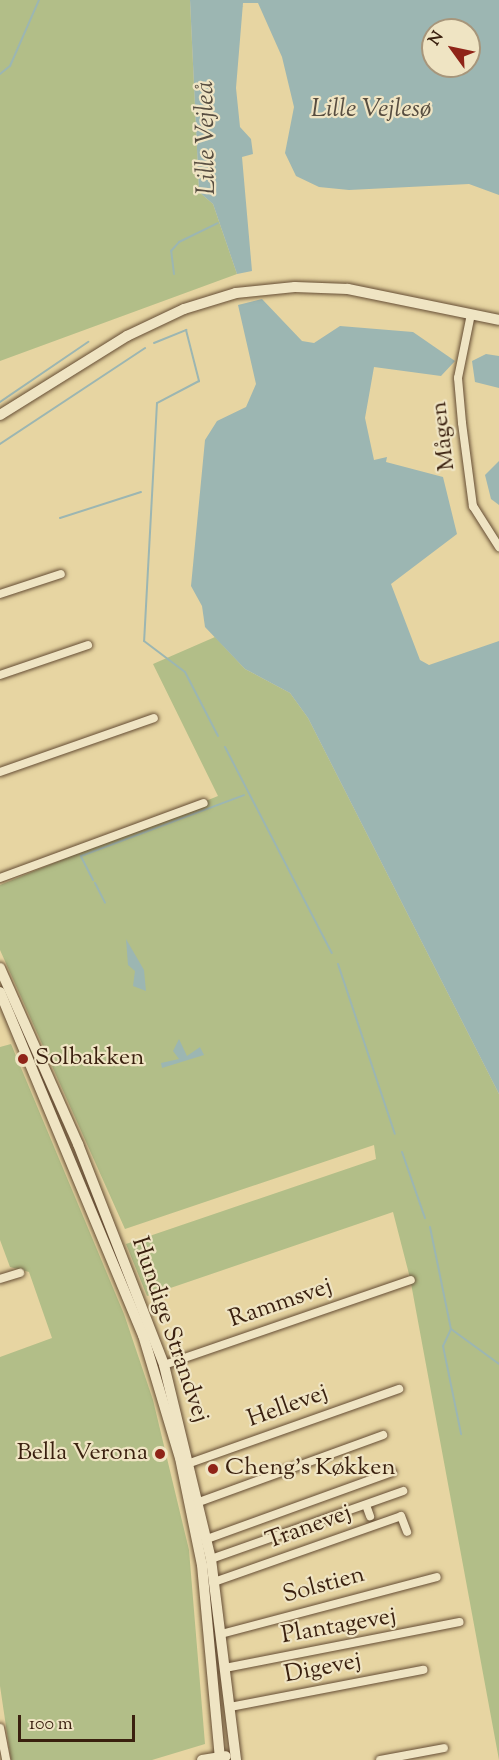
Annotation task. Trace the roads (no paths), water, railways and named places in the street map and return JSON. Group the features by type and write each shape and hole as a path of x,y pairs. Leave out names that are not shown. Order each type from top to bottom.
{"main road":[{"path":"0,415 127,336 184,309 236,293 295,287 348,289 499,320"},
{"name":"Hundige Strandvej","path":"0,968 78,1144 164,1365 207,1539 235,1757"},
{"name":"Hundige Strandvej","path":"0,992 143,1335 180,1458 202,1565 220,1758"},
{"path":"202,1760 235,1757"}],"street":[{"name":"Mågen","path":"471,314 458,378 462,423 473,506 499,547"},
{"path":"0,594 61,574"},
{"path":"0,675 88,645"},
{"path":"0,772 154,718"},
{"path":"0,878 204,803"},
{"path":"0,1279 20,1273"},
{"name":"Rammsvej","path":"164,1365 411,1280"},
{"name":"Hellevej","path":"190,1463 399,1389"},
{"path":"199,1502 383,1435"},
{"path":"207,1539 392,1472"},
{"path":"210,1559 403,1491"},
{"path":"366,1505 370,1516"},
{"name":"Tranevej","path":"214,1582 401,1516 408,1532"},
{"name":"Solstien","path":"221,1634 437,1577"},
{"name":"Plantagevej","path":"225,1668 460,1622"},
{"name":"Digevej","path":"230,1707 423,1670"},
{"path":"0,1728 6,1760"},
{"path":"380,1760 444,1748"}],"water":[{"name":"Lille Vejlesø","path":"190,0 499,0 499,195 469,184 349,190 319,187 296,176 285,153 294,107 282,57 258,3 243,3 236,88 240,127 251,139 253,154 242,157 252,271 237,274 213,204 199,192"},
{"path":"262,299 302,341 314,343 340,326 413,332 455,361 441,376 374,367 365,418 374,460 387,457 386,462 443,477 457,534 391,584 420,660 429,665 499,641 499,1094 308,718 290,693 245,669 205,627 202,606 191,586 205,440 217,421 246,407 256,384 238,305"},
{"path":"486,354 499,356 499,388 475,382 472,361"},
{"path":"499,461 499,505 491,499 485,475"},
{"path":"126,939 144,970 146,991 133,986 135,971 128,965"},
{"path":"179,1039 187,1056 200,1047 204,1055 162,1068 161,1063 179,1059 173,1051"}],"waterway":[{"name":"Lille Vejleå","path":"0,74 10,66 39,0"},
{"path":"174,274 171,251 179,242 218,223"},
{"path":"154,343 186,330 199,381 157,403 144,641 185,672 218,736"},
{"path":"0,402 88,342"},
{"path":"0,444 145,348"},
{"path":"60,518 141,492"},
{"path":"225,747 332,953"},
{"path":"93,880 81,856 244,795"},
{"path":"95,883 105,903"},
{"path":"338,964 395,1134"},
{"path":"402,1152 425,1218"},
{"path":"430,1227 451,1329 499,1364"},
{"path":"451,1329 443,1346 461,1434"}],"place":[{"name":"Solbakken","path":"23,1059"},
{"name":"Bella Verona","path":"160,1454"},
{"name":"Cheng's Køkken","path":"213,1469"}]}
